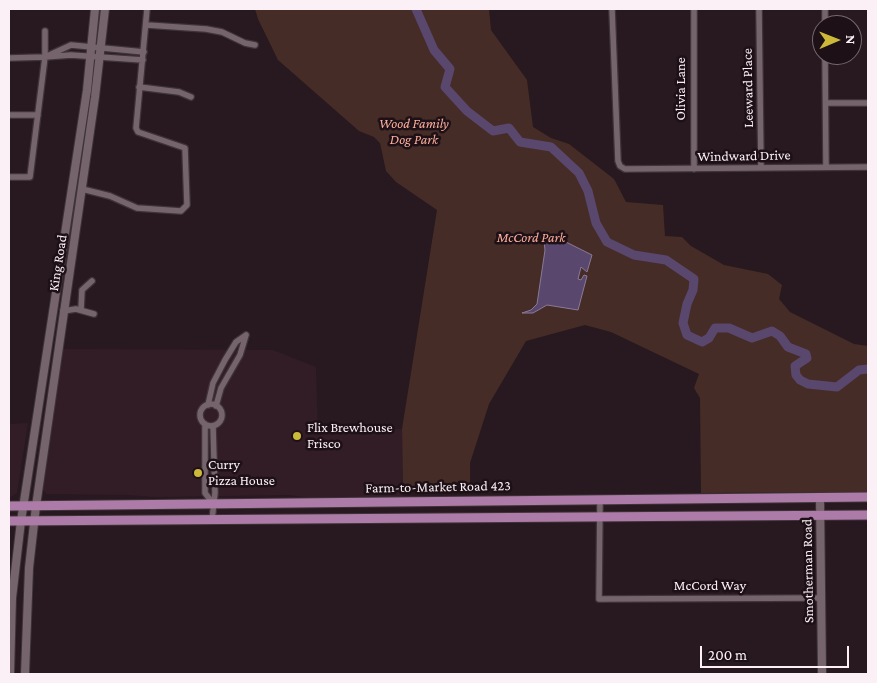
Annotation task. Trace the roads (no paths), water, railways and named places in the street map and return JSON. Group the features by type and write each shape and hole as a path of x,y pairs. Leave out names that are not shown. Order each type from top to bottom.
{"main road":[{"name":"Farm-to-Market Road 423","path":"9,506 212,502 868,497"},
{"path":"9,521 868,515"}],"street":[{"name":"King Road","path":"10,674 12,598 21,521 72,188 91,56 95,9"},
{"name":"King Road","path":"25,674 29,568 34,522 82,189 105,9"},
{"path":"72,188 110,196 137,208 173,211 186,208 185,148 136,130 147,9"},
{"name":"Windward Drive","path":"612,9 618,161 620,166 625,169 868,167"},
{"name":"Olivia Lane","path":"694,9 694,169"},
{"name":"Leeward Place","path":"759,9 761,168"},
{"path":"147,25 206,29 222,32 244,43 255,45"},
{"path":"9,177 30,177 45,57 45,31"},
{"path":"45,57 71,45 144,52"},
{"path":"9,58 91,56 143,60"},
{"path":"825,65 826,167"},
{"path":"139,87 179,92 191,98"},
{"path":"826,103 868,103"},
{"path":"9,115 38,115"},
{"path":"81,310 82,290 92,281"},
{"path":"53,309 81,310 94,314"},
{"path":"213,426 205,424 200,419 200,412 208,405 212,383 225,360 236,342 246,336 240,354 221,388 216,406"},
{"path":"208,405 216,406 221,411 221,419 213,426"},
{"path":"205,424 205,493 212,502"},
{"path":"212,520 212,502 215,493 213,426"},
{"path":"36,430 47,430"},
{"name":"Smotherman Road","path":"820,498 822,674"},
{"path":"600,499 600,517"},
{"name":"McCord Way","path":"600,517 599,599 822,598"}],"waterway":[{"path":"416,9 434,50 450,69 445,87 467,111 493,131 509,128 520,142 551,147 579,173 588,191 596,223 607,242 634,255 666,260 694,279 693,290 687,304 683,323 687,335 702,342 709,338 715,328 729,328 752,338 772,331 780,336 788,347 806,354 807,358 795,366 796,375 800,380 808,384 837,387 859,370 868,369"}],"place":[{"name":"Flix Brewhouse Frisco","path":"297,436"},
{"name":"Curry Pizza House","path":"198,473"}],"park label":[{"name":"Wood Family Dog Park","path":"414,132"},
{"name":"McCord Park","path":"531,238"}]}
